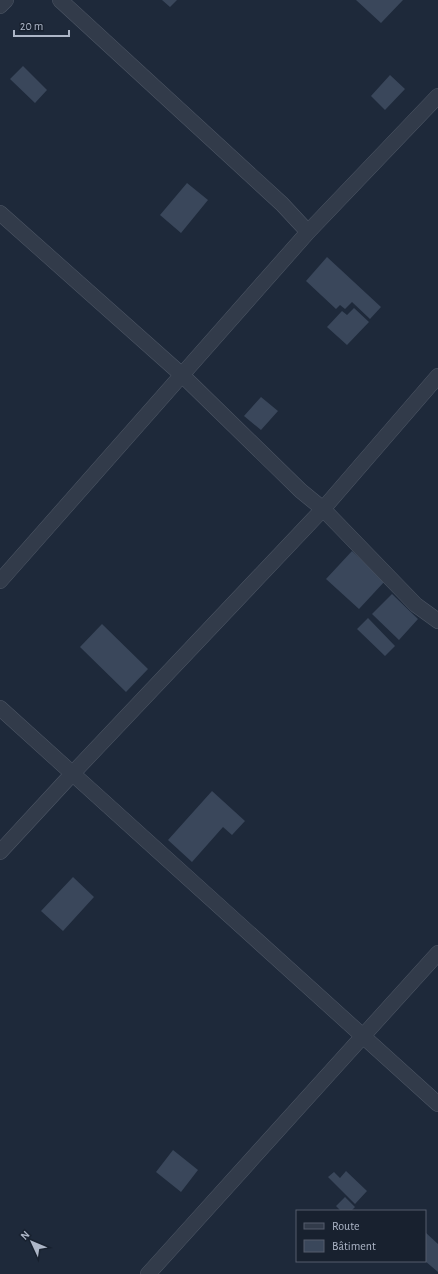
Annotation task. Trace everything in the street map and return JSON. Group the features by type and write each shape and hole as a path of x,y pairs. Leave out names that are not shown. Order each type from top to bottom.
{"street":[{"path":"0,6 6,0"},
{"path":"60,0 282,204 308,232"},
{"path":"0,582 308,232 438,96"},
{"path":"0,213 182,375 301,491 323,509 416,605 438,622"},
{"path":"0,852 323,509 438,376"},
{"path":"0,708 438,1104"},
{"path":"148,1274 438,954"}],"building":[{"path":"162,0 177,0 170,7"},
{"path":"356,0 403,0 381,23"},
{"path":"23,66 47,90 35,103 10,79"},
{"path":"390,75 405,89 385,110 371,96"},
{"path":"187,183 208,200 181,233 160,215"},
{"path":"327,257 381,307 370,319 352,302 345,309 340,305 336,309 306,281"},
{"path":"354,308 369,322 347,345 327,327 342,311 347,315"},
{"path":"261,397 278,411 261,430 244,416"},
{"path":"352,551 385,581 359,609 326,579"},
{"path":"392,594 418,619 399,640 372,614"},
{"path":"368,618 395,646 385,656 357,629"},
{"path":"102,624 148,669 126,692 80,647"},
{"path":"212,791 245,821 232,835 223,827 192,862 168,840"},
{"path":"73,877 94,897 63,931 41,911"},
{"path":"173,1150 198,1170 181,1192 156,1172"},
{"path":"346,1171 367,1191 355,1204 328,1177 334,1172 340,1178"},
{"path":"345,1197 355,1207 352,1210 340,1210 336,1206"},
{"path":"426,1233 438,1244 438,1272 426,1262"}]}
